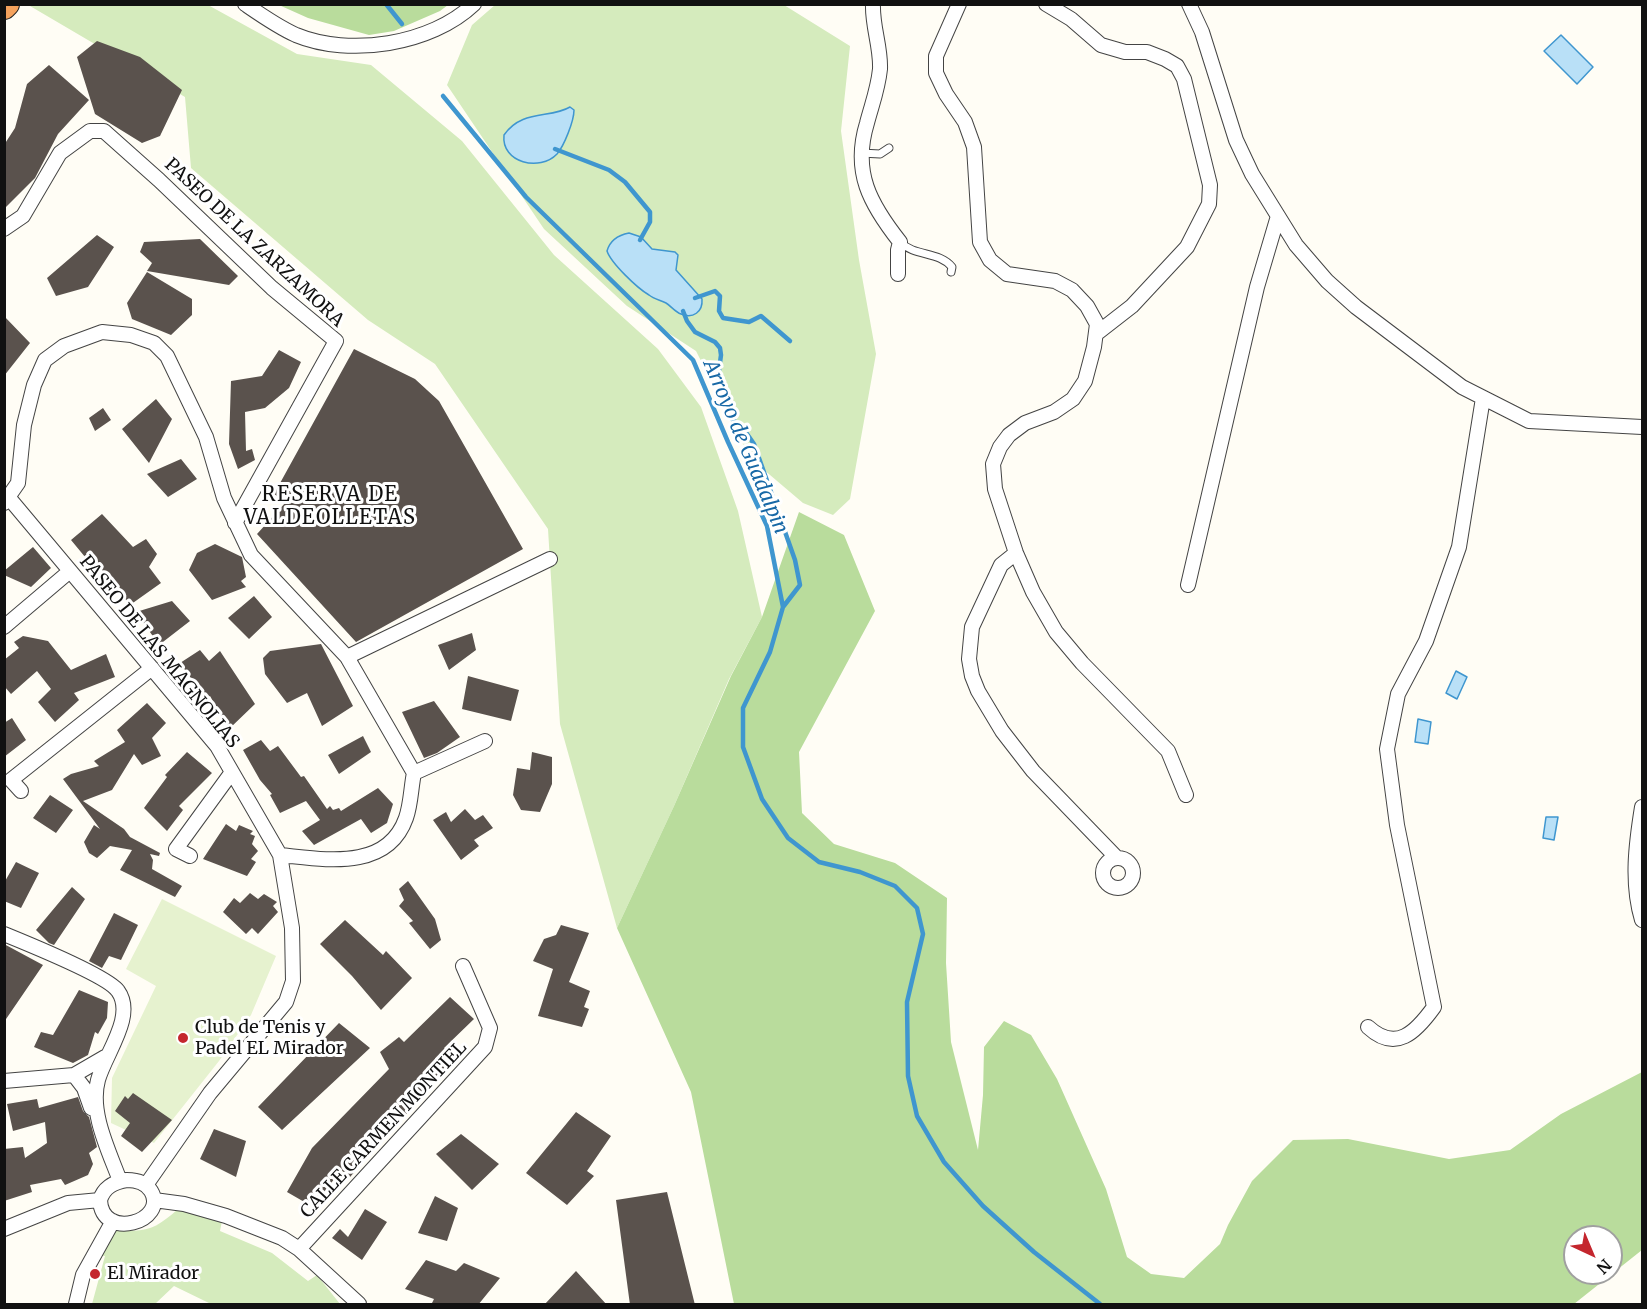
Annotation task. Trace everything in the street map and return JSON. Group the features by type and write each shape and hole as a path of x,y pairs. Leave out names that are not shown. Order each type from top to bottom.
{"street":[{"path":"245,4 296,35 324,44 351,45 400,42 422,35 446,23 474,4"},
{"path":"873,4 879,44 879,74 875,102 867,123 861,153 861,171 867,189 883,220 899,236 898,274"},
{"path":"959,4 936,56 936,73 946,94 965,123 974,147 980,242 990,260 1007,274 1055,281 1072,290 1087,306 1097,324 1085,381 1072,399 1054,412 1024,423 1009,435 999,447 993,464 995,489 1016,553 1056,632 1082,663 1168,751 1186,795"},
{"path":"1046,4 1071,19 1101,45 1125,52 1147,52 1177,66 1184,79 1210,185 1209,204 1187,247 1132,306 1096,334"},
{"path":"1189,4 1202,32 1236,140 1252,174 1304,254 1327,281 1356,307 1462,387 1529,421 1642,427"},
{"name":"PASEO DE LA ZARZAMORA","path":"4,230 23,216 60,153 90,131 104,131 272,288 336,341 235,524"},
{"path":"1188,585 1257,287 1278,216"},
{"path":"6,499 18,483 24,425 34,385 45,360 64,346 102,332 131,336 154,343 167,356 206,436 224,498 251,555 347,657 414,772 406,819 390,843 368,855 338,861 280,855"},
{"path":"1368,1027 1377,1036 1394,1040 1422,1025 1434,1007 1397,825 1387,749 1398,694 1425,641 1459,547 1483,398"},
{"name":"PASEO DE LAS MAGNOLIAS","path":"6,499 70,571 217,746 280,855 292,928 293,981 286,1002 210,1093 146,1185"},
{"path":"1016,553 1001,565 972,627 969,659 972,676 978,691 1002,731 1033,771 1117,858"},
{"path":"347,657 550,559"},
{"path":"4,627 70,571"},
{"path":"21,790 10,780 152,668"},
{"path":"414,772 485,741"},
{"path":"190,856 176,849 232,772"},
{"path":"1642,807 1637,838 1635,878 1637,904 1642,920"},
{"path":"4,934 105,980 119,992 124,1002 124,1019 105,1057 97,1083 98,1106 96,1110"},
{"name":"CALLE CARMEN MONTIEL","path":"299,1249 485,1047 490,1028 463,966"},
{"path":"4,1081 74,1075 105,1057"},
{"path":"74,1075 84,1088 92,1108 96,1110 120,1181"},
{"path":"133,1180 146,1185 154,1200 149,1213 138,1221 125,1224 113,1221 102,1210 100,1200 108,1187 120,1181 133,1180"},
{"path":"4,1228 68,1203 100,1200"},
{"path":"154,1200 184,1204 226,1216 282,1238 299,1249 359,1305"},
{"path":"76,1305 87,1268 113,1221"}],"lane":[{"path":"861,153 880,154 889,148"},
{"path":"899,236 915,253 944,260 952,267 951,272"}],"green space":[{"path":"31,4 208,5 297,54 371,65 462,141 554,255 658,349 701,407 738,511 762,617 729,679 674,806 617,928 560,724 548,529 435,364 368,320 191,168 185,97 30,6"},
{"path":"448,4 440,11 394,31 369,35 308,18 279,5"},
{"path":"495,5 784,5 850,46 841,131 859,260 876,354 850,499 833,515 803,503 750,458 696,351 627,306 544,229 447,85 472,25"},
{"path":"799,512 844,535 875,611 799,752 802,813 834,844 895,863 947,898 946,963 951,1042 978,1150 984,1047 1004,1021 1031,1035 1057,1079 1106,1189 1127,1257 1151,1274 1184,1278 1220,1244 1252,1181 1293,1140 1348,1139 1449,1159 1510,1150 1561,1114 1642,1072 1642,1250 1623,1265 1623,1225 1563,1225 1563,1285 1598,1285 1574,1304 734,1304 691,1092 617,928 731,676 762,617"},
{"name":"Club de Tenis y Padel EL Mirador","path":"162,899 276,956 251,1015 219,1061 154,1143 111,1123 112,1078 156,986 126,969"},
{"path":"178,1209 222,1221 220,1231 272,1253 308,1281 317,1275 340,1304 211,1304 174,1286 155,1304 92,1304 105,1256 96,1255 117,1229 135,1231 150,1228 164,1221"}],"water":[{"path":"1561,35 1593,67 1577,84 1544,51"},
{"path":"570,107 574,110 568,133 560,150 550,160 541,163 523,162 509,152 505,145 504,135 519,121"},
{"path":"629,233 641,237 652,249 675,252 678,255 676,270 702,299 699,311 689,316 679,313 666,303 644,292 619,268 607,251 615,239"},
{"path":"1456,671 1467,677 1457,699 1446,693"},
{"path":"1418,719 1431,722 1428,744 1415,742"},
{"path":"1546,817 1558,817 1554,840 1543,838"}],"building":[{"path":"97,41 140,57 182,90 160,136 142,143 95,114 77,57"},
{"path":"49,65 89,100 58,134 35,178 4,209 4,145 15,128 27,84"},
{"path":"97,235 114,247 88,287 56,296 47,278"},
{"path":"200,239 238,276 229,285 147,271 152,263 140,252 144,242"},
{"path":"147,272 192,299 192,315 171,335 132,319 127,303"},
{"path":"4,316 30,343 4,376"},
{"path":"354,349 415,379 439,401 523,549 356,642 257,534 286,502 274,494"},
{"path":"279,350 301,362 289,388 265,408 245,412 246,451 252,449 255,460 238,469 229,444 231,381 262,376"},
{"path":"156,399 172,419 149,463 122,429"},
{"path":"103,408 111,420 95,431 89,418"},
{"path":"181,459 197,479 168,497 147,474"},
{"path":"102,514 133,547 146,539 157,554 149,567 161,583 130,605 98,565 95,569 71,540"},
{"path":"215,544 242,557 246,577 241,581 246,587 212,600 189,570 197,553"},
{"path":"33,547 51,568 31,587 4,575 4,571"},
{"path":"254,596 272,617 249,639 228,618"},
{"path":"172,601 190,621 159,645 136,612"},
{"path":"472,633 476,650 449,670 438,645"},
{"path":"23,636 48,641 71,670 106,654 115,677 74,693 79,700 55,722 38,702 51,689 37,671 11,694 4,686 4,660 19,648 14,642"},
{"path":"321,644 353,706 322,726 307,693 287,703 265,674 263,658 270,651"},
{"path":"200,650 209,661 220,651 255,704 229,729 210,696 206,699 180,663"},
{"path":"468,676 519,690 511,721 462,709"},
{"path":"434,701 460,737 437,753 424,758 402,712"},
{"path":"147,703 166,723 152,738 161,756 142,765 134,754 112,790 83,801 124,829 130,837 160,853 159,856 150,854 153,860 152,869 182,886 175,897 120,870 132,850 110,846 97,858 89,853 84,842 94,825 100,829 63,779 71,774 99,766 94,761 125,742 117,730"},
{"path":"12,718 26,740 4,757 4,723"},
{"path":"363,736 371,752 339,774 328,755"},
{"path":"261,740 270,751 278,746 301,777 304,776 327,809 330,806 333,810 339,808 341,811 378,788 393,804 387,823 371,833 361,819 314,845 302,831 320,820 306,801 280,813 270,795 272,794 260,780 243,750"},
{"path":"187,752 212,773 179,806 183,810 167,831 144,808 167,777 165,775"},
{"path":"532,752 552,757 552,784 540,812 521,810 513,795 517,768 530,770"},
{"path":"50,795 73,810 56,833 33,818"},
{"path":"465,809 475,820 483,815 493,828 474,840 479,846 461,860 433,820 446,812 451,822"},
{"path":"226,824 236,831 239,825 253,831 250,834 255,836 252,844 258,851 251,859 256,862 247,876 203,859"},
{"path":"16,862 39,873 21,908 4,901 4,883"},
{"path":"408,881 435,919 441,940 430,949 409,923 413,921 399,906 404,900 399,889"},
{"path":"72,887 85,899 54,945 36,930"},
{"path":"250,893 258,899 264,894 277,902 273,906 278,912 258,934 252,928 246,934 223,912 234,898 240,903"},
{"path":"114,913 138,925 121,960 109,956 102,968 89,961"},
{"path":"345,920 383,955 386,951 412,978 381,1010 320,944"},
{"path":"561,925 589,933 569,982 590,991 584,1007 589,1009 582,1027 538,1016 553,969 533,961 544,939 556,935"},
{"path":"4,944 43,965 4,1022"},
{"path":"79,990 108,1002 107,1018 98,1034 95,1032 88,1055 73,1063 34,1047 41,1032 53,1035"},
{"path":"450,997 474,1019 444,1048 457,1060 446,1074 444,1072 350,1177 341,1170 313,1207 287,1192 312,1148 389,1069 380,1052 399,1037 404,1042"},
{"path":"339,1023 370,1048 282,1130 258,1107"},
{"path":"133,1093 172,1120 142,1152 121,1136 130,1123 115,1111 125,1096 128,1099"},
{"path":"78,1097 83,1111 89,1117 97,1147 89,1153 93,1164 88,1175 65,1185 61,1179 30,1185 32,1192 4,1201 4,1149 23,1147 25,1158 47,1143 45,1122 13,1131 7,1104 37,1099 39,1108"},
{"path":"576,1112 611,1136 587,1171 594,1176 567,1205 526,1173"},
{"path":"214,1129 246,1141 236,1177 200,1159"},
{"path":"461,1134 499,1164 472,1190 436,1154"},
{"path":"667,1192 695,1305 630,1305 616,1200"},
{"path":"435,1196 458,1208 447,1241 418,1233"},
{"path":"365,1209 387,1222 362,1260 332,1238 340,1229 348,1237"},
{"path":"426,1260 456,1271 464,1263 500,1278 478,1305 431,1305 434,1299 405,1289"},
{"path":"576,1271 607,1305 544,1305"}],"waterway":[{"name":"Arroyo de Guadalpin","path":"386,4 402,24"},
{"name":"Arroyo de Guadalpin","path":"443,96 526,197 693,360 767,526 783,607 770,652 743,708 743,747 762,799 788,838 819,862 860,872 895,886 917,908 923,934 907,1002 908,1076 917,1116 944,1162 983,1206 1034,1252 1100,1304"},
{"path":"555,149 609,170 625,182 650,212 650,222 640,240"},
{"path":"695,298 715,291 720,296 719,311 723,318 749,322 761,316 790,341"},
{"path":"683,311 695,332 715,342 720,348 722,403 729,416 745,431 754,444 795,560 800,585 783,607"}],"place":[{"name":"Club de Tenis y Padel EL Mirador","path":"183,1038"},
{"name":"El Mirador","path":"95,1274"}],"district":[{"name":"RESERVA DE VALDEOLLETAS","path":"330,506"}]}
